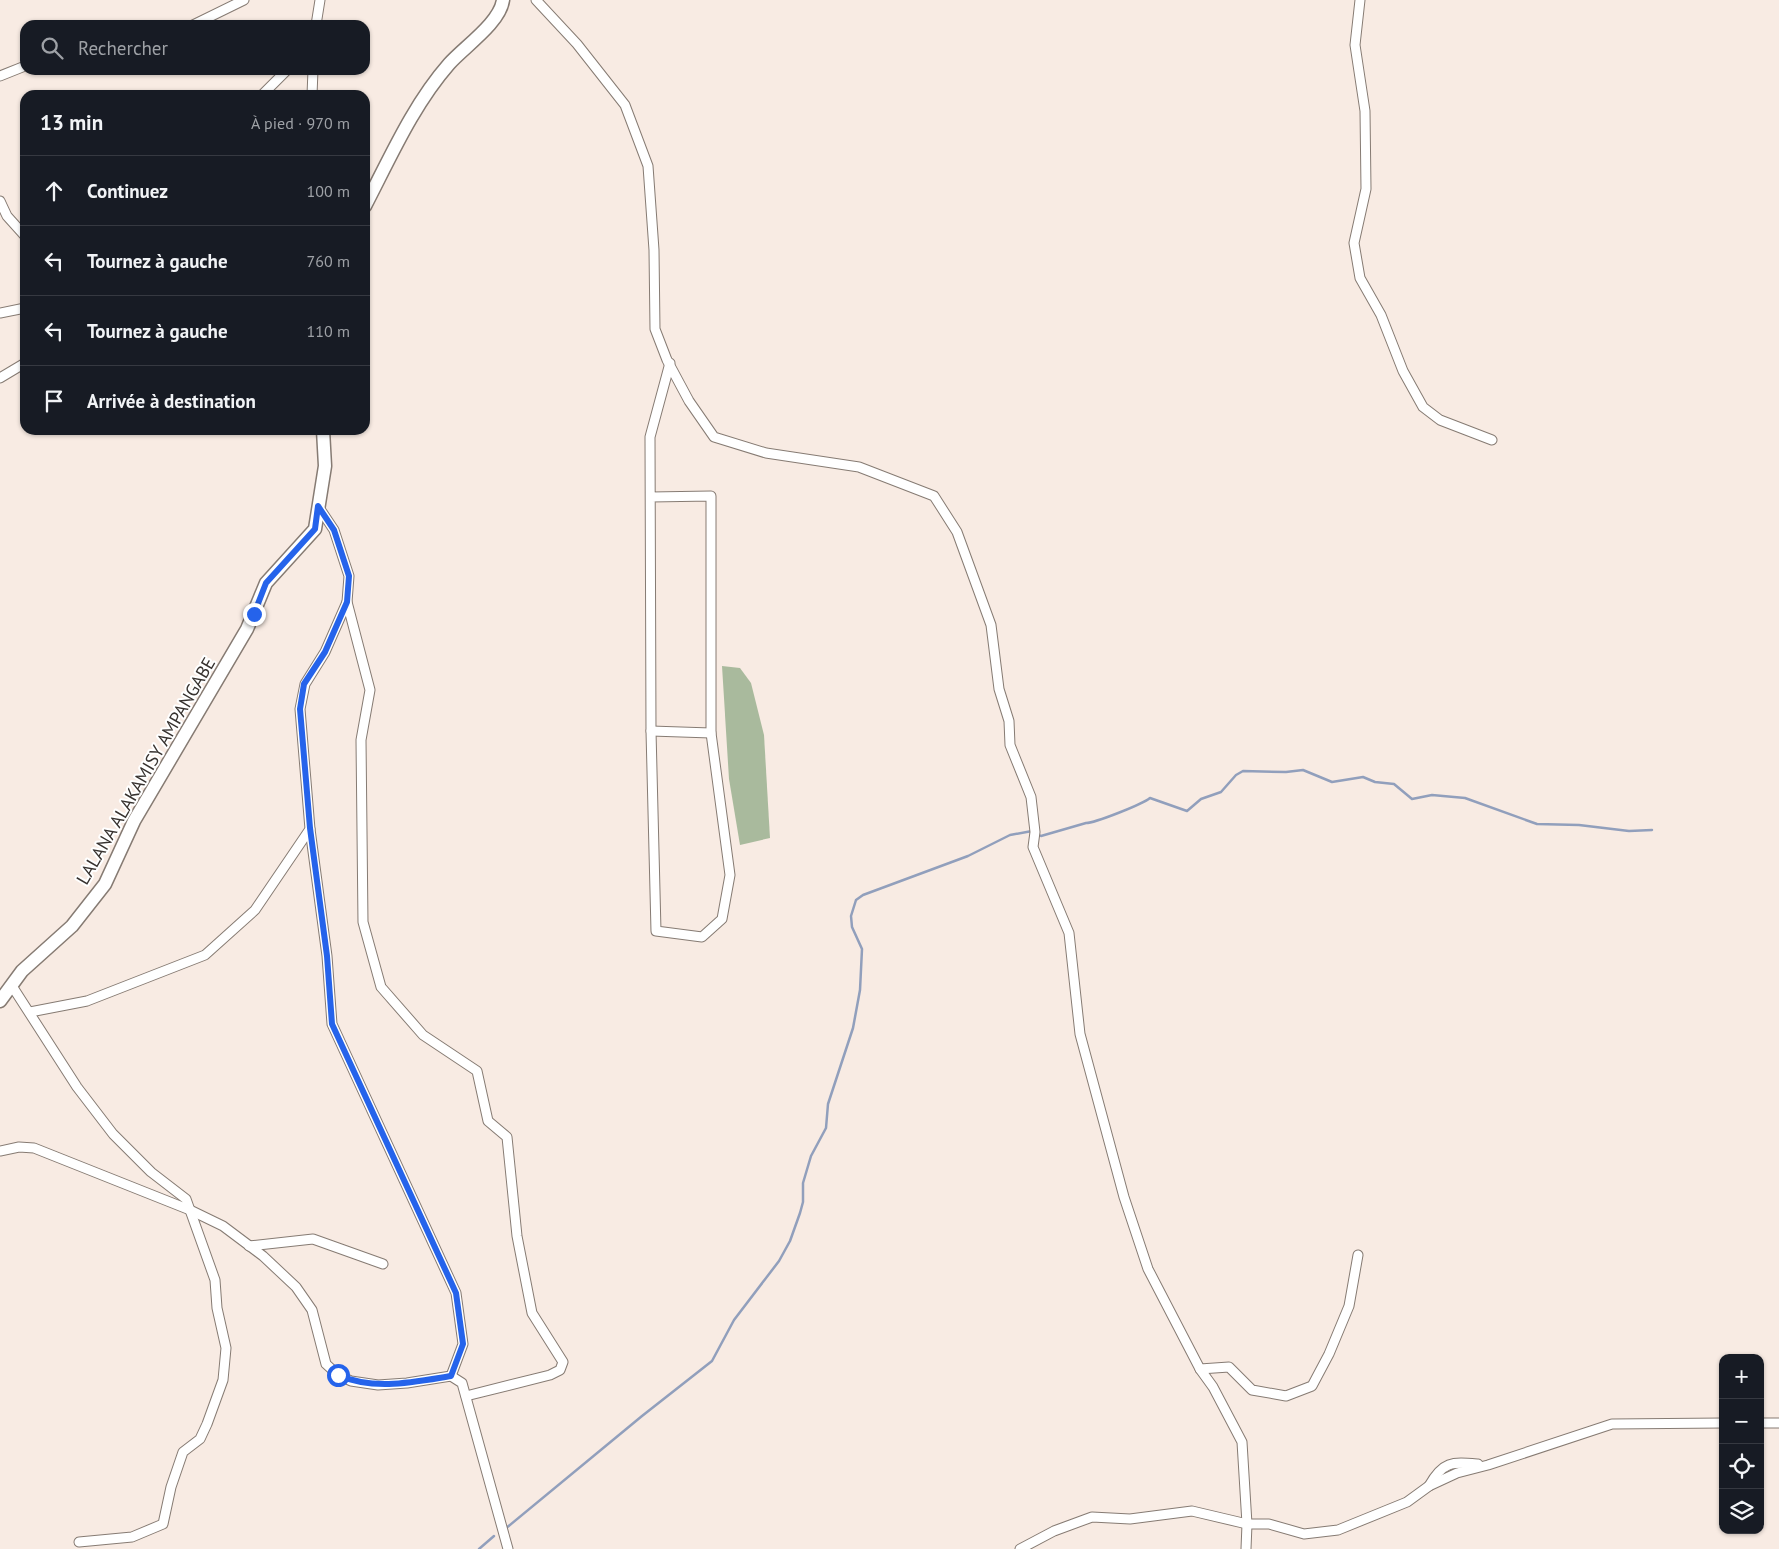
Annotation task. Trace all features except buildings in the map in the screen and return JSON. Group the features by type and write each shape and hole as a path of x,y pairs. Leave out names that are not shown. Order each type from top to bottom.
{"street":[{"path":"203,20 244,0"},
{"path":"317,20 320,0"},
{"path":"370,197 420,102 449,63 486,29 503,0"},
{"path":"536,0 577,44 625,105 648,166 654,250 655,328 670,364 689,401 714,436 766,453 859,467 909,486 934,496 957,532 991,625 1000,689 1009,722 1010,745 1031,797 1035,832 1033,847 1069,933 1080,1034 1124,1197 1148,1269 1200,1369 1213,1387 1242,1442 1247,1524 1246,1549"},
{"path":"1360,0 1355,45 1364,111 1366,189 1354,243 1360,278 1381,315 1403,371 1423,407 1440,420 1492,440"},
{"path":"0,76 20,68"},
{"path":"267,90 282,75"},
{"path":"312,90 313,75"},
{"path":"0,201 7,216 20,230"},
{"path":"0,312 20,309"},
{"path":"651,497 712,496 711,733 730,875 722,919 702,937 656,931 652,731 650,437 670,364"},
{"path":"0,378 20,366"},
{"name":"LALANA ALAKAMISY AMPANGABE","path":"0,1001 22,972 72,926 105,884 134,821 247,629 266,583 315,529 325,466 323,435"},
{"path":"318,506 334,530 349,576 347,602 370,690 361,740 363,922 381,987 423,1035 477,1071 488,1121 507,1137 518,1236 532,1313 563,1362 560,1370 550,1375 466,1396"},
{"path":"347,602 325,652 304,684 300,709 310,828 327,956 332,1024 456,1293 463,1344 451,1376"},
{"path":"652,731 711,733"},
{"path":"30,1012 87,1001 205,955 255,910 310,828"},
{"path":"12,986 77,1087 112,1134 151,1172 186,1200 216,1280 217,1308 226,1348 223,1380 200,1439 183,1452 171,1486 163,1524 132,1537 79,1542"},
{"path":"0,1151 12,1148 34,1148 190,1210 223,1226 296,1287 312,1310 326,1364 338,1375 351,1381 378,1385 408,1383 451,1376 462,1383 508,1549"},
{"path":"249,1246 313,1239 383,1264"},
{"path":"1200,1369 1229,1367 1252,1390 1286,1396 1312,1386 1329,1354 1349,1306 1358,1255"},
{"path":"1020,1549 1054,1531 1092,1517 1130,1519 1192,1511 1247,1524 1269,1524 1304,1534 1338,1530 1407,1502 1429,1486 1456,1473 1488,1465 1612,1424 1719,1423"},
{"path":"1764,1423 1779,1423"}],"green space":[{"path":"722,666 740,668 751,683 764,735 770,838 740,845 729,779"}],"waterway":[{"path":"1037,834 1041,836 1099,820 1129,809 1150,798 1187,811 1201,799 1221,792 1236,775 1243,771 1286,772 1303,770 1332,782 1363,777 1375,782 1394,784 1412,799 1432,795 1465,798 1537,824 1579,825 1629,831 1652,830"},
{"path":"505,1529 712,1361 734,1320 779,1261 790,1241 800,1213 803,1202 803,1183 811,1156 826,1128 828,1104 853,1028 860,990 862,949 852,927 851,916 856,900 863,895 968,856 1010,835 1032,831"},
{"path":"479,1549 494,1536"}],"route":[{"path":"254,614 266,583 315,529 318,506 334,530 349,576 347,602 325,652 304,684 300,709 310,828 327,956 332,1024 456,1293 463,1344 451,1376 408,1383 378,1385 351,1381 338,1375"}]}
